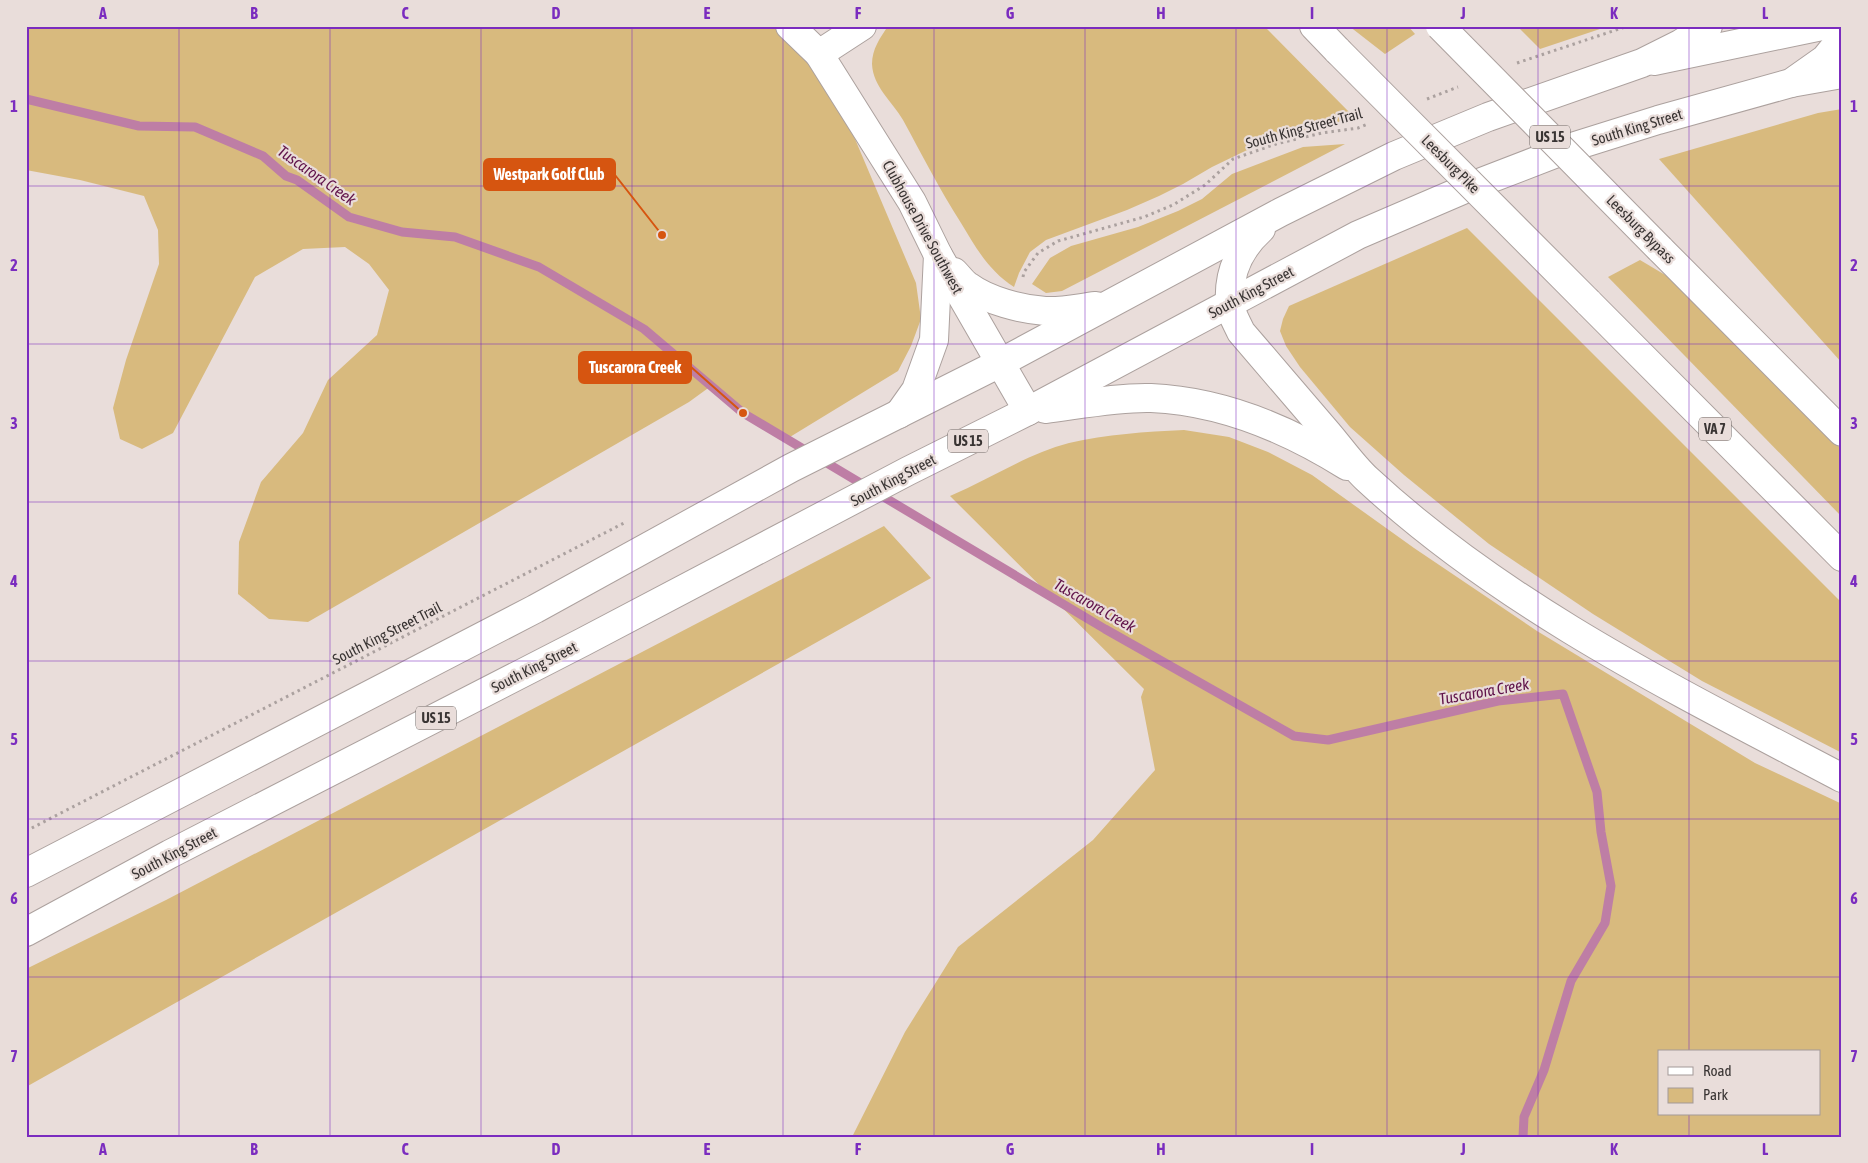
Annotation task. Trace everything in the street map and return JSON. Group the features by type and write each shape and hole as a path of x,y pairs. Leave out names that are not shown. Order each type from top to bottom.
{"main road":[{"name":"Clubhouse Drive Southwest","path":"790,26 819,54 912,202 938,254 1028,411"},
{"path":"819,54 862,26"},
{"name":"Leesburg Pike","path":"1314,26 1842,557"},
{"name":"Leesburg Bypass","path":"1440,26 1842,432"},
{"name":"US 15","path":"26,873 535,609 791,468 1000,363 1281,212 1394,156 1488,118 1642,64 1680,44 1708,26"},
{"path":"1642,64 1822,26"},
{"path":"1791,83 1825,59 1842,38"},
{"name":"South King Street","path":"26,932 170,854 584,642 908,471 1028,411 1358,235 1479,183 1584,143 1791,83 1842,74"},
{"path":"1281,212 1248,241 1238,256 1232,278 1229,304 1241,332 1366,478"},
{"path":"938,254 968,286 991,298 1015,305 1046,311 1069,310 1114,303"},
{"path":"898,415 916,390 934,340 938,254"},
{"path":"1028,411 1150,398 1204,405 1249,418 1284,431 1366,478 1420,524 1481,570 1585,639 1690,698 1842,778"}],"path":[{"path":"1511,65 1628,26"},
{"path":"1421,102 1466,83"},
{"name":"South King Street Trail","path":"1022,282 1024,272 1038,253 1058,241 1144,217 1173,205 1205,185 1233,160 1276,144 1322,133 1358,128 1376,120"},
{"name":"South King Street Trail","path":"26,831 626,522"}],"green space":[{"path":"26,26 791,26 819,54 916,283 921,319 911,346 898,371 785,440 743,413 711,386 689,402 308,622 269,619 238,594 239,542 261,482 303,433 328,380 377,335 389,290 369,264 345,247 303,249 255,277 173,433 142,449 120,439 113,408 126,360 159,264 158,230 144,196 80,180 26,170"},
{"path":"888,26 1264,26 1350,113 1335,125 1278,135 1212,167 1159,196 1046,240 1030,252 1014,287 997,274 978,250 946,198 899,113 879,87 873,72 873,53"},
{"path":"1349,26 1408,26 1415,34 1385,54"},
{"path":"1517,26 1609,26 1540,49"},
{"path":"1842,109 1842,363 1659,159 1818,113"},
{"path":"1345,144 1062,291 1046,293 1032,284 1050,258 1071,246 1138,227 1178,211 1202,199 1232,174 1303,147"},
{"path":"1467,228 1842,603 1842,753 1702,681 1593,614 1489,544 1404,475 1350,427 1300,367 1286,346 1280,331 1289,306"},
{"path":"1640,260 1677,282 1842,450 1842,517 1608,277"},
{"path":"1184,430 1229,437 1268,452 1312,475 1414,548 1537,631 1755,763 1842,804 1842,1137 852,1137 905,1032 958,947 1093,840 1155,770 1141,697 1144,689 950,496 1023,460 1053,448 1112,435"},
{"path":"884,526 931,578 26,1087 26,969 166,900"}],"waterway":[{"name":"Tuscarora Creek","path":"26,99 139,126 195,127 263,156 286,176 297,180 349,217 402,232 455,237 539,267 644,329 743,413 1105,629 1294,736 1328,740 1498,701 1563,694 1597,792 1601,832 1611,886 1605,923 1571,981 1544,1070 1524,1117 1523,1137"}],"place":[{"name":"Westpark Golf Club","path":"662,235"},
{"name":"Tuscarora Creek","path":"743,413"}]}
